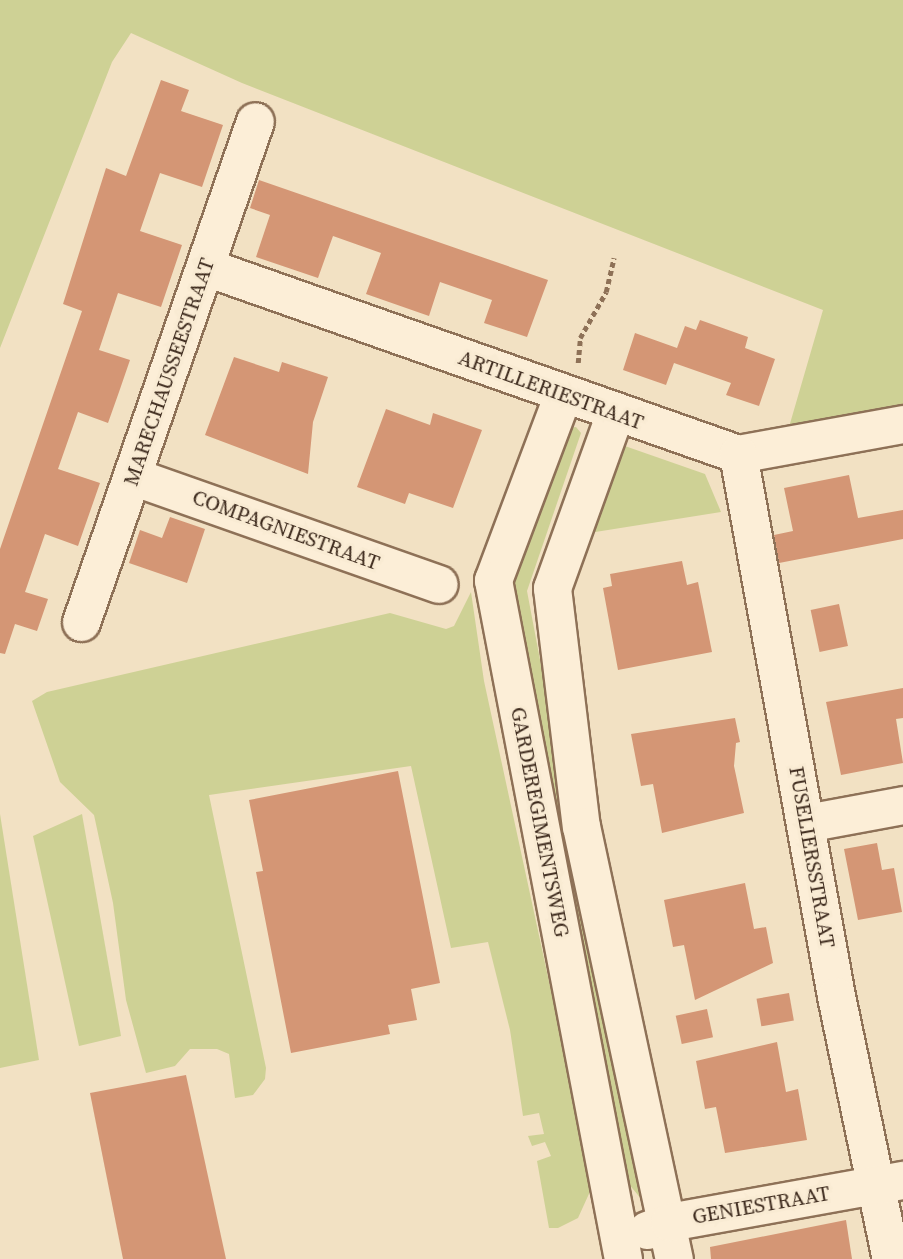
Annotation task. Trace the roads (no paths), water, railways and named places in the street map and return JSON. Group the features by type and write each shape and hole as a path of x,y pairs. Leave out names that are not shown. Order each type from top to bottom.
{"street":[{"name":"MARECHAUSSEESTRAAT","path":"82,622 255,121"},
{"name":"ARTILLERIESTRAAT","path":"206,267 738,454 903,424"},
{"name":"GARDEREGIMENTSWEG","path":"588,403 552,587 581,826 669,1222 674,1259"},
{"name":"GARDEREGIMENTSWEG","path":"588,403 493,580 622,1249"},
{"name":"FUSELIERSSTRAAT","path":"738,454 806,823 890,1182 891,1259"},
{"name":"COMPAGNIESTRAAT","path":"132,476 439,584"},
{"path":"806,823 903,805"},
{"name":"GENIESTRAAT","path":"622,1249 669,1222 890,1182"}]}
